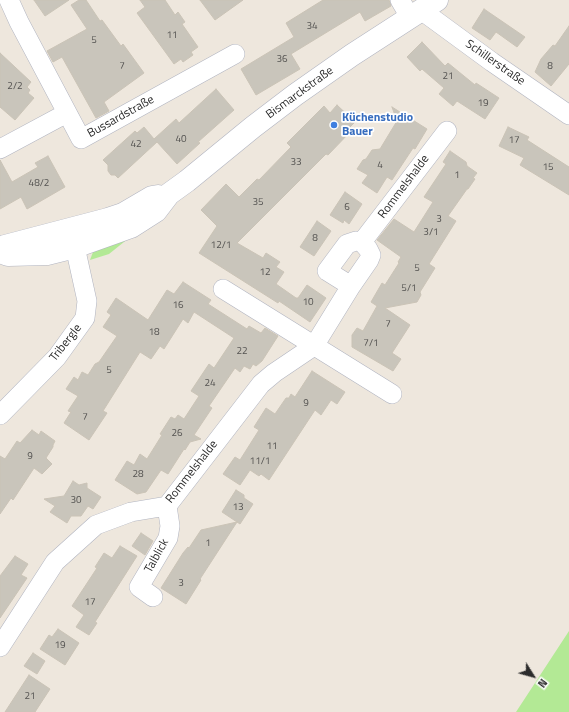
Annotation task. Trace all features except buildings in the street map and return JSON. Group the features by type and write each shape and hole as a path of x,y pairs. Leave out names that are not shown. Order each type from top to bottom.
{"street":[{"name":"Bussardstraße","path":"9,0 19,22 81,139 235,54"},
{"name":"Schillerstraße","path":"417,7 492,62 567,109"},
{"name":"Bismarckstraße","path":"0,252 8,255 47,254 108,219 122,214 152,197 169,194 295,95 417,7"},
{"path":"0,149 67,113"},
{"name":"Rommelshalde","path":"0,647 56,562 96,525 131,512 167,506 261,384 274,373 314,346 369,260 371,255 362,242 446,132"},
{"name":"Bismarckstraße","path":"0,249 9,245 73,238"},
{"name":"Tribergle","path":"0,415 57,357 85,318 87,301 73,238"},
{"path":"351,286 327,271 347,244 356,241 362,242"},
{"path":"223,289 392,394"},
{"name":"Talblick","path":"153,597 139,587 168,538 170,526 167,506"}],"green space":[{"path":"129,238 109,254 90,260 93,252 102,246"},
{"path":"569,631 569,712 516,712"}],"place":[{"name":"Küchenstudio Bauer","path":"334,125"}]}
